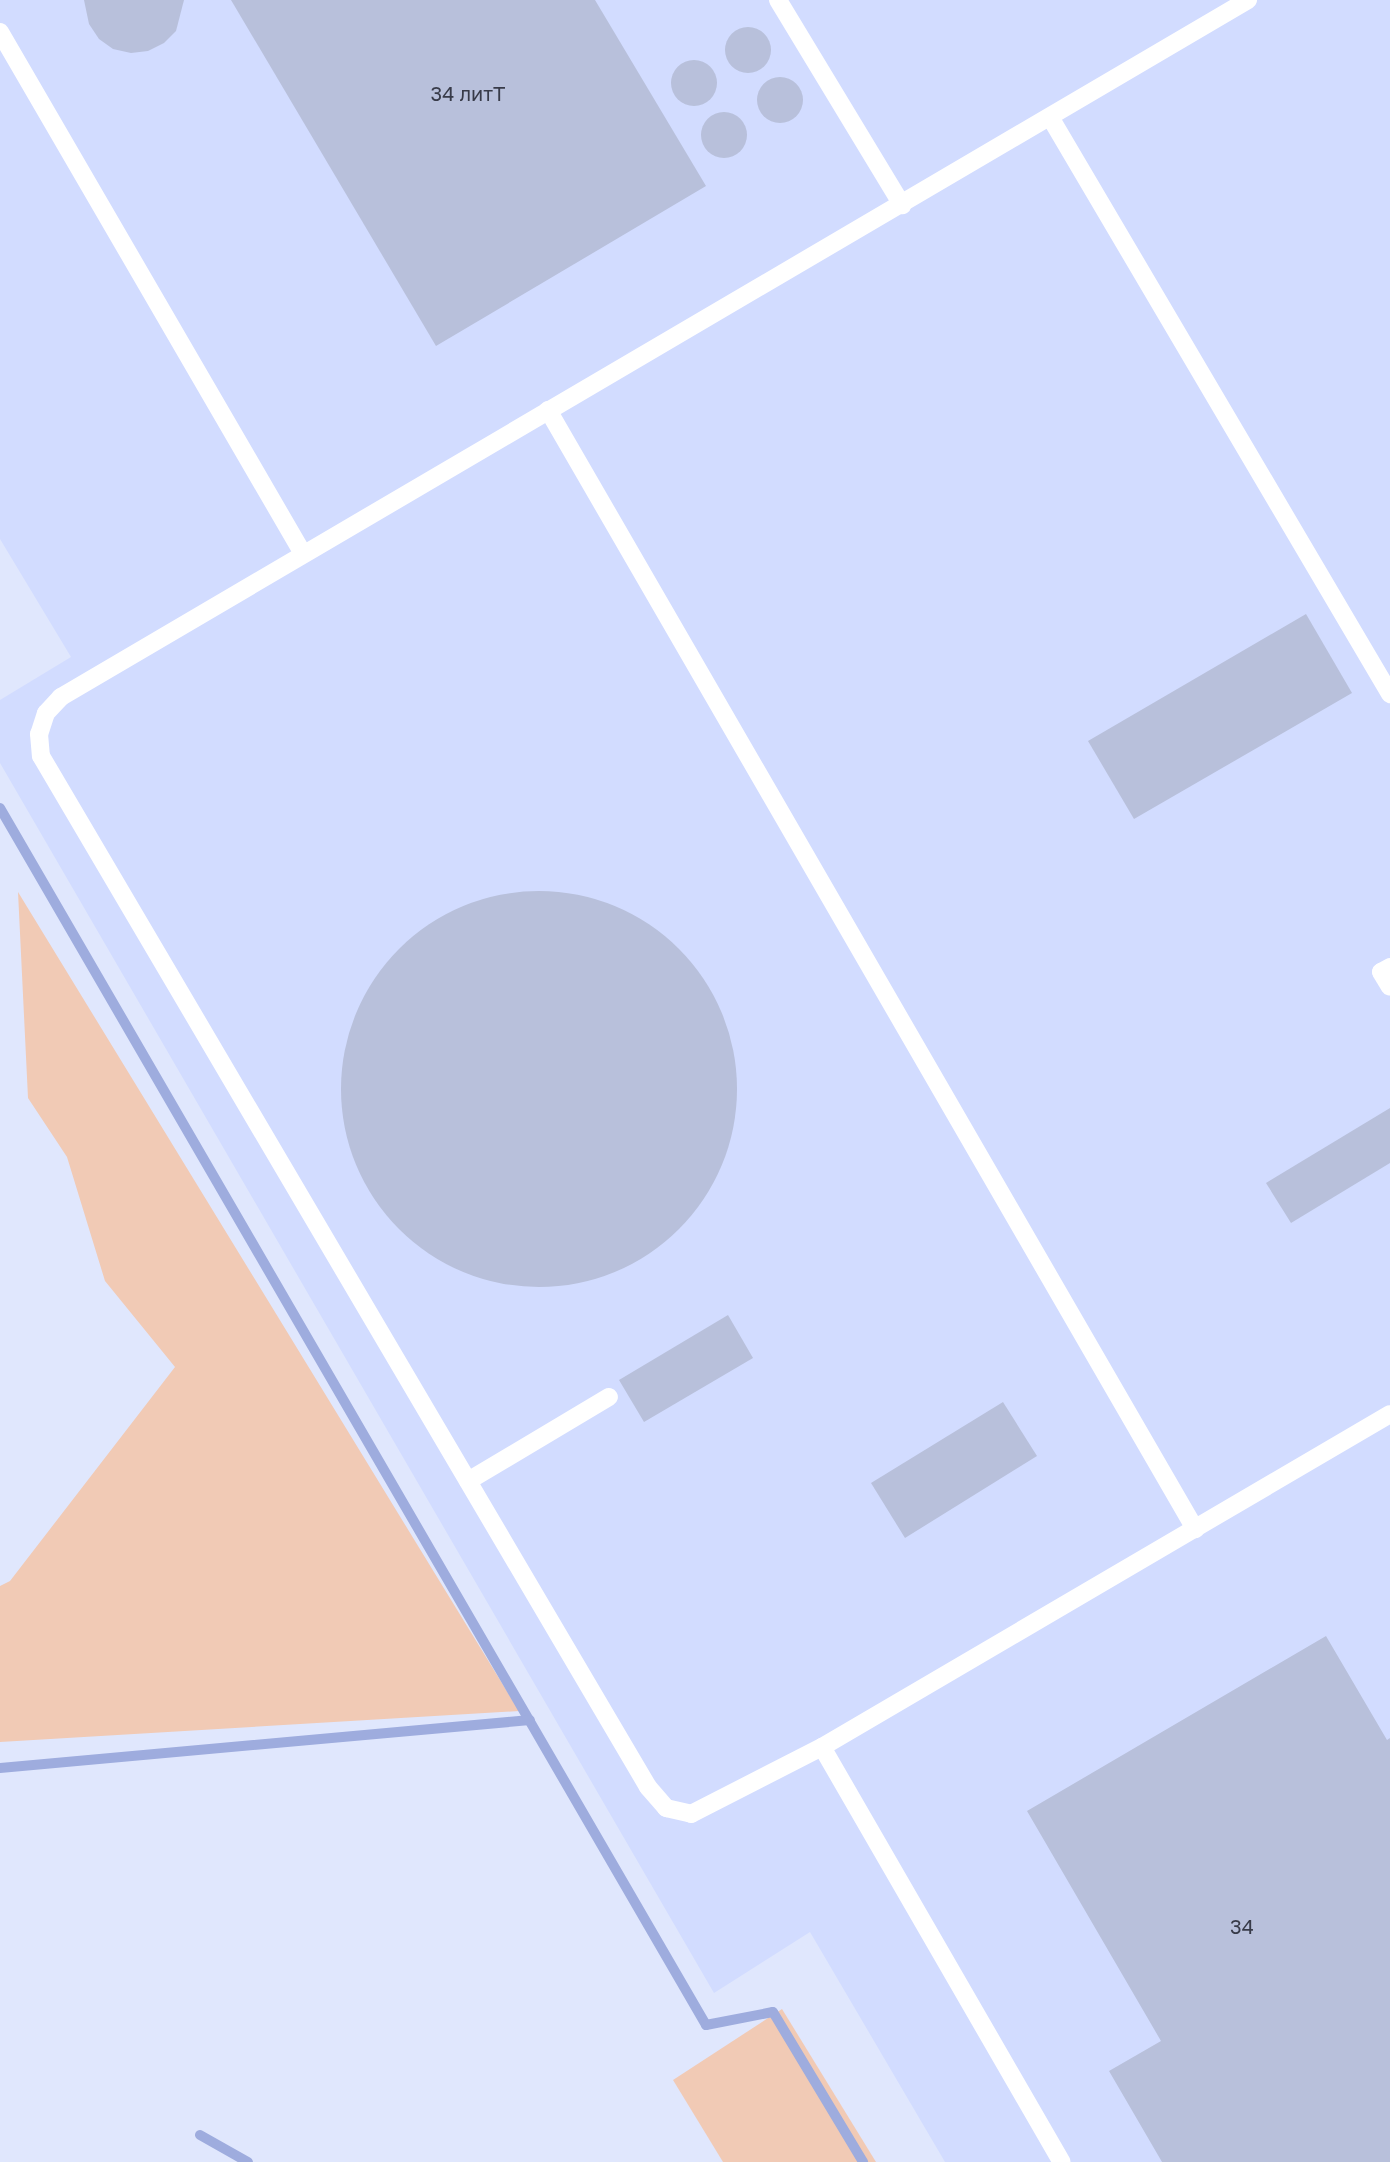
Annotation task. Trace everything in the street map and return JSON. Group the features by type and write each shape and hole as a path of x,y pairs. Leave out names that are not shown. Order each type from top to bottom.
{"lane":[{"path":"778,0 902,205"},
{"path":"1248,0 902,205 302,552 61,697 46,713 42,724 39,734 41,756 648,1787 666,1808 691,1814 822,1747 1390,1414"},
{"path":"0,32 302,552"},
{"path":"1050,117 1390,694"},
{"path":"548,410 1195,1529"},
{"path":"1390,967 1381,972 1390,987"},
{"path":"468,1481 609,1397"},
{"path":"822,1747 1062,2162"}],"shaded area":[{"path":"0,0 1390,0 1390,2162 945,2162 810,1932 714,1993 0,763 0,700 71,657 0,539"},
{"path":"18,892 519,1711 0,1742 0,1586 10,1581 175,1367 105,1281 67,1157 28,1098"},
{"path":"782,2009 876,2162 723,2162 673,2080"}],"building":[{"path":"84,0 184,0 176,31 164,43 148,51 131,53 113,49 99,39 89,24"},
{"path":"231,0 595,0 706,186 436,346"},
{"path":"748,27 764,34 771,50 764,66 748,73 732,66 725,50 732,34"},
{"path":"694,60 710,67 717,83 710,99 694,106 678,99 671,83 678,67"},
{"path":"780,77 796,84 803,100 796,116 780,123 764,116 757,100 764,84"},
{"path":"724,112 740,119 747,135 740,151 724,158 708,151 701,135 708,119"},
{"path":"1306,614 1352,693 1134,819 1088,741"},
{"path":"539,891 578,895 615,907 649,925 679,949 703,979 721,1013 733,1050 737,1089 733,1128 721,1165 703,1199 679,1229 649,1253 615,1271 578,1283 539,1287 500,1283 463,1271 429,1253 399,1229 375,1199 357,1165 345,1128 341,1089 345,1050 357,1013 375,979 399,949 429,925 463,907 500,895"},
{"path":"1390,1108 1390,1163 1291,1223 1266,1183"},
{"path":"728,1315 753,1358 644,1422 619,1380"},
{"path":"1003,1402 1037,1456 905,1538 871,1483"},
{"path":"1326,1636 1387,1740 1390,1738 1390,2162 1162,2162 1109,2071 1161,2041 1027,1811"}],"waterway":[{"path":"0,808 706,2025 773,2012 863,2162"},
{"path":"0,1768 530,1720"},
{"path":"200,2135 248,2162"}]}
